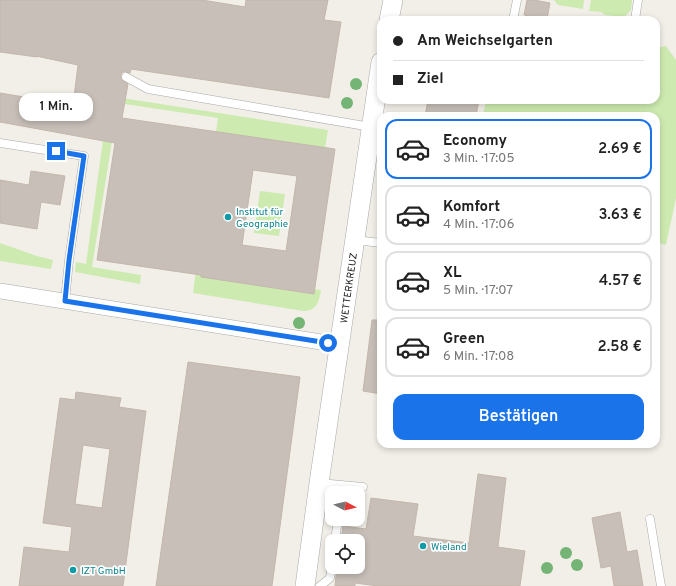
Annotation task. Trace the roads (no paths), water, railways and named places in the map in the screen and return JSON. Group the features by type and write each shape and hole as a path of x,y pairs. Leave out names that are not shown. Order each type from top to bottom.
{"street":[{"path":"390,16 393,0"},
{"name":"WETTERKREUZ","path":"305,586 377,88"},
{"path":"0,291 340,345"}],"lane":[{"path":"514,16 517,0"},
{"path":"636,16 638,0"},
{"path":"126,77 148,89 371,127"},
{"path":"0,142 84,156 69,260 65,301"},
{"path":"355,240 377,243"},
{"path":"319,482 332,486"},
{"path":"650,519 661,586"},
{"path":"320,586 330,578 331,574"}],"place":[{"name":"Institut für Geographie","path":"228,217"},
{"name":"Wieland","path":"423,546"},
{"name":"IZT GmbH","path":"73,570"}]}
